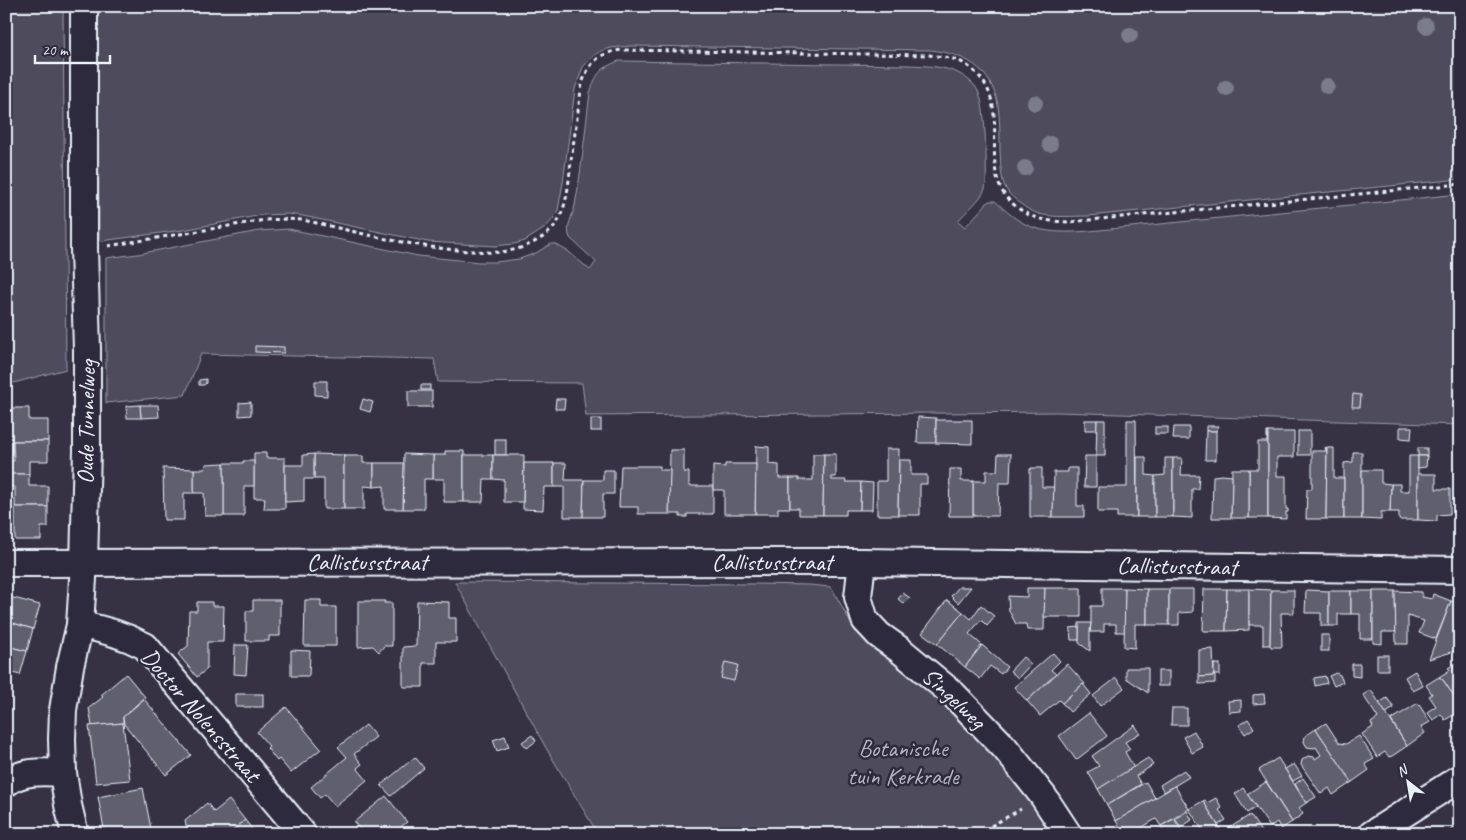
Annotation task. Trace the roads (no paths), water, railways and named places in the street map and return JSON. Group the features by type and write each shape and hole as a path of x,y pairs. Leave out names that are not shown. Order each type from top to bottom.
{"street":[{"name":"Oude Tunnelweg","path":"75,834 63,773 62,739 63,710 70,667 80,625 84,562 87,358 84,249 84,6"},
{"name":"Callistusstraat","path":"6,564 84,562 862,562 1460,570"},
{"name":"Singelweg","path":"862,562 858,597 865,620 879,635 954,694 1005,748 1043,796 1068,834"},
{"name":"Doctor Nolensstraat","path":"80,625 104,629 130,638 145,646 303,834"},
{"path":"6,783 18,775 28,773 63,773"},
{"path":"1372,834 1460,778"}],"park label":[{"name":"Botanische tuin Kerkrade","path":"903,762"}]}
